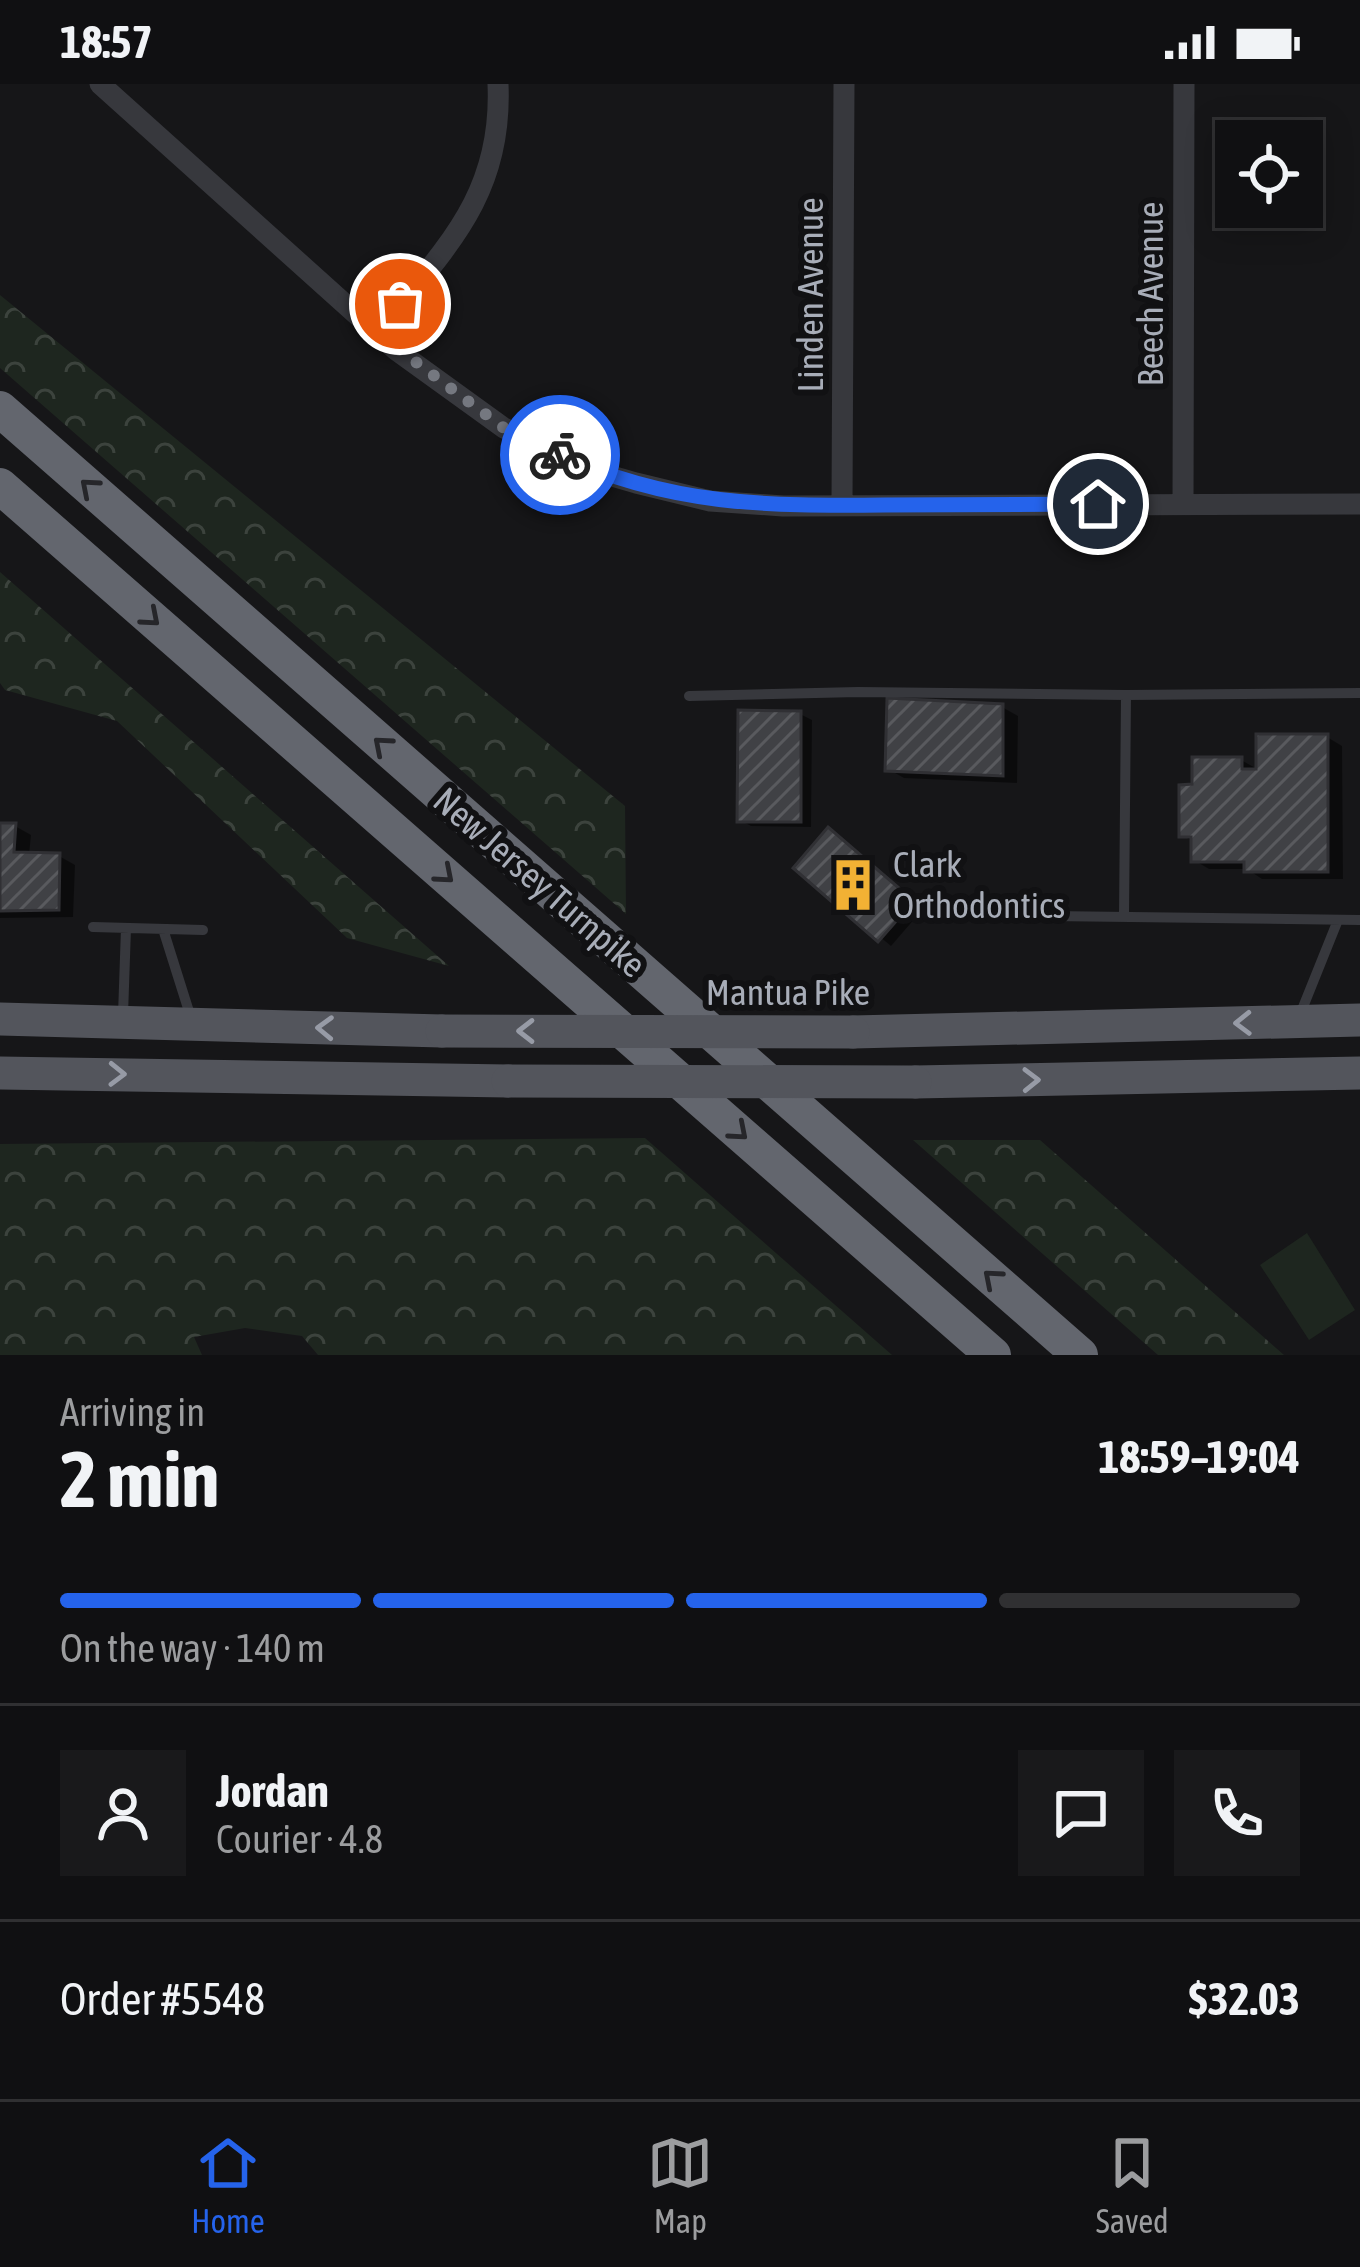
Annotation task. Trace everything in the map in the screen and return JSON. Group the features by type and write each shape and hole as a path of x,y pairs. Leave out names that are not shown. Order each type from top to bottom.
{"highway":[{"name":"New Jersey Turnpike","path":"0,409 1080,1355"},
{"name":"New Jersey Turnpike","path":"0,486 993,1355"}],"main road":[{"name":"Mantua Pike","path":"10,1017 442,1031 854,1032 1360,1021"},
{"path":"0,1073 914,1082 1360,1073"}],"street":[{"path":"100,84 377,333 504,428 591,470 710,501 842,506 1360,504"},
{"path":"377,333 469,218 490,173 498,84"},
{"name":"Linden Avenue","path":"842,506 844,84"},
{"name":"Beech Avenue","path":"1183,504 1184,84"}],"lane":[{"path":"689,696 1360,693"},
{"path":"1124,917 1126,695"},
{"path":"1048,916 1360,920"},
{"path":"1297,1022 1338,920"},
{"path":"93,927 203,930"},
{"path":"123,1022 126,928"},
{"path":"163,929 193,1024"}],"green space":[{"path":"0,295 625,806 626,914 0,368"},
{"path":"0,572 449,966 347,938 117,721 5,690 0,683"},
{"path":"645,1138 892,1355 318,1355 302,1336 245,1328 194,1337 202,1355 0,1355 0,1144"},
{"path":"913,1140 1040,1140 1284,1355 1158,1355"},
{"path":"1307,1233 1355,1310 1309,1340 1260,1265"}],"building":[{"path":"887,698 1003,704 1003,776 885,771"},
{"path":"738,710 801,711 801,822 737,822"},
{"path":"1256,734 1328,734 1328,872 1244,872 1244,862 1191,862 1191,837 1179,837 1179,785 1192,784 1192,757 1242,757 1242,769 1256,769"},
{"path":"0,823 16,823 14,852 60,853 59,910 0,911"},
{"name":"Clark Orthodontics","path":"828,827 914,901 878,942 793,868"}],"way so far":[{"path":"400,304 377,333 504,428 560,455"}],"place":[{"name":"Clark Orthodontics","path":"853,885"}],"route":[{"path":"560,455 591,470 710,501 783,506 1098,504"}]}
